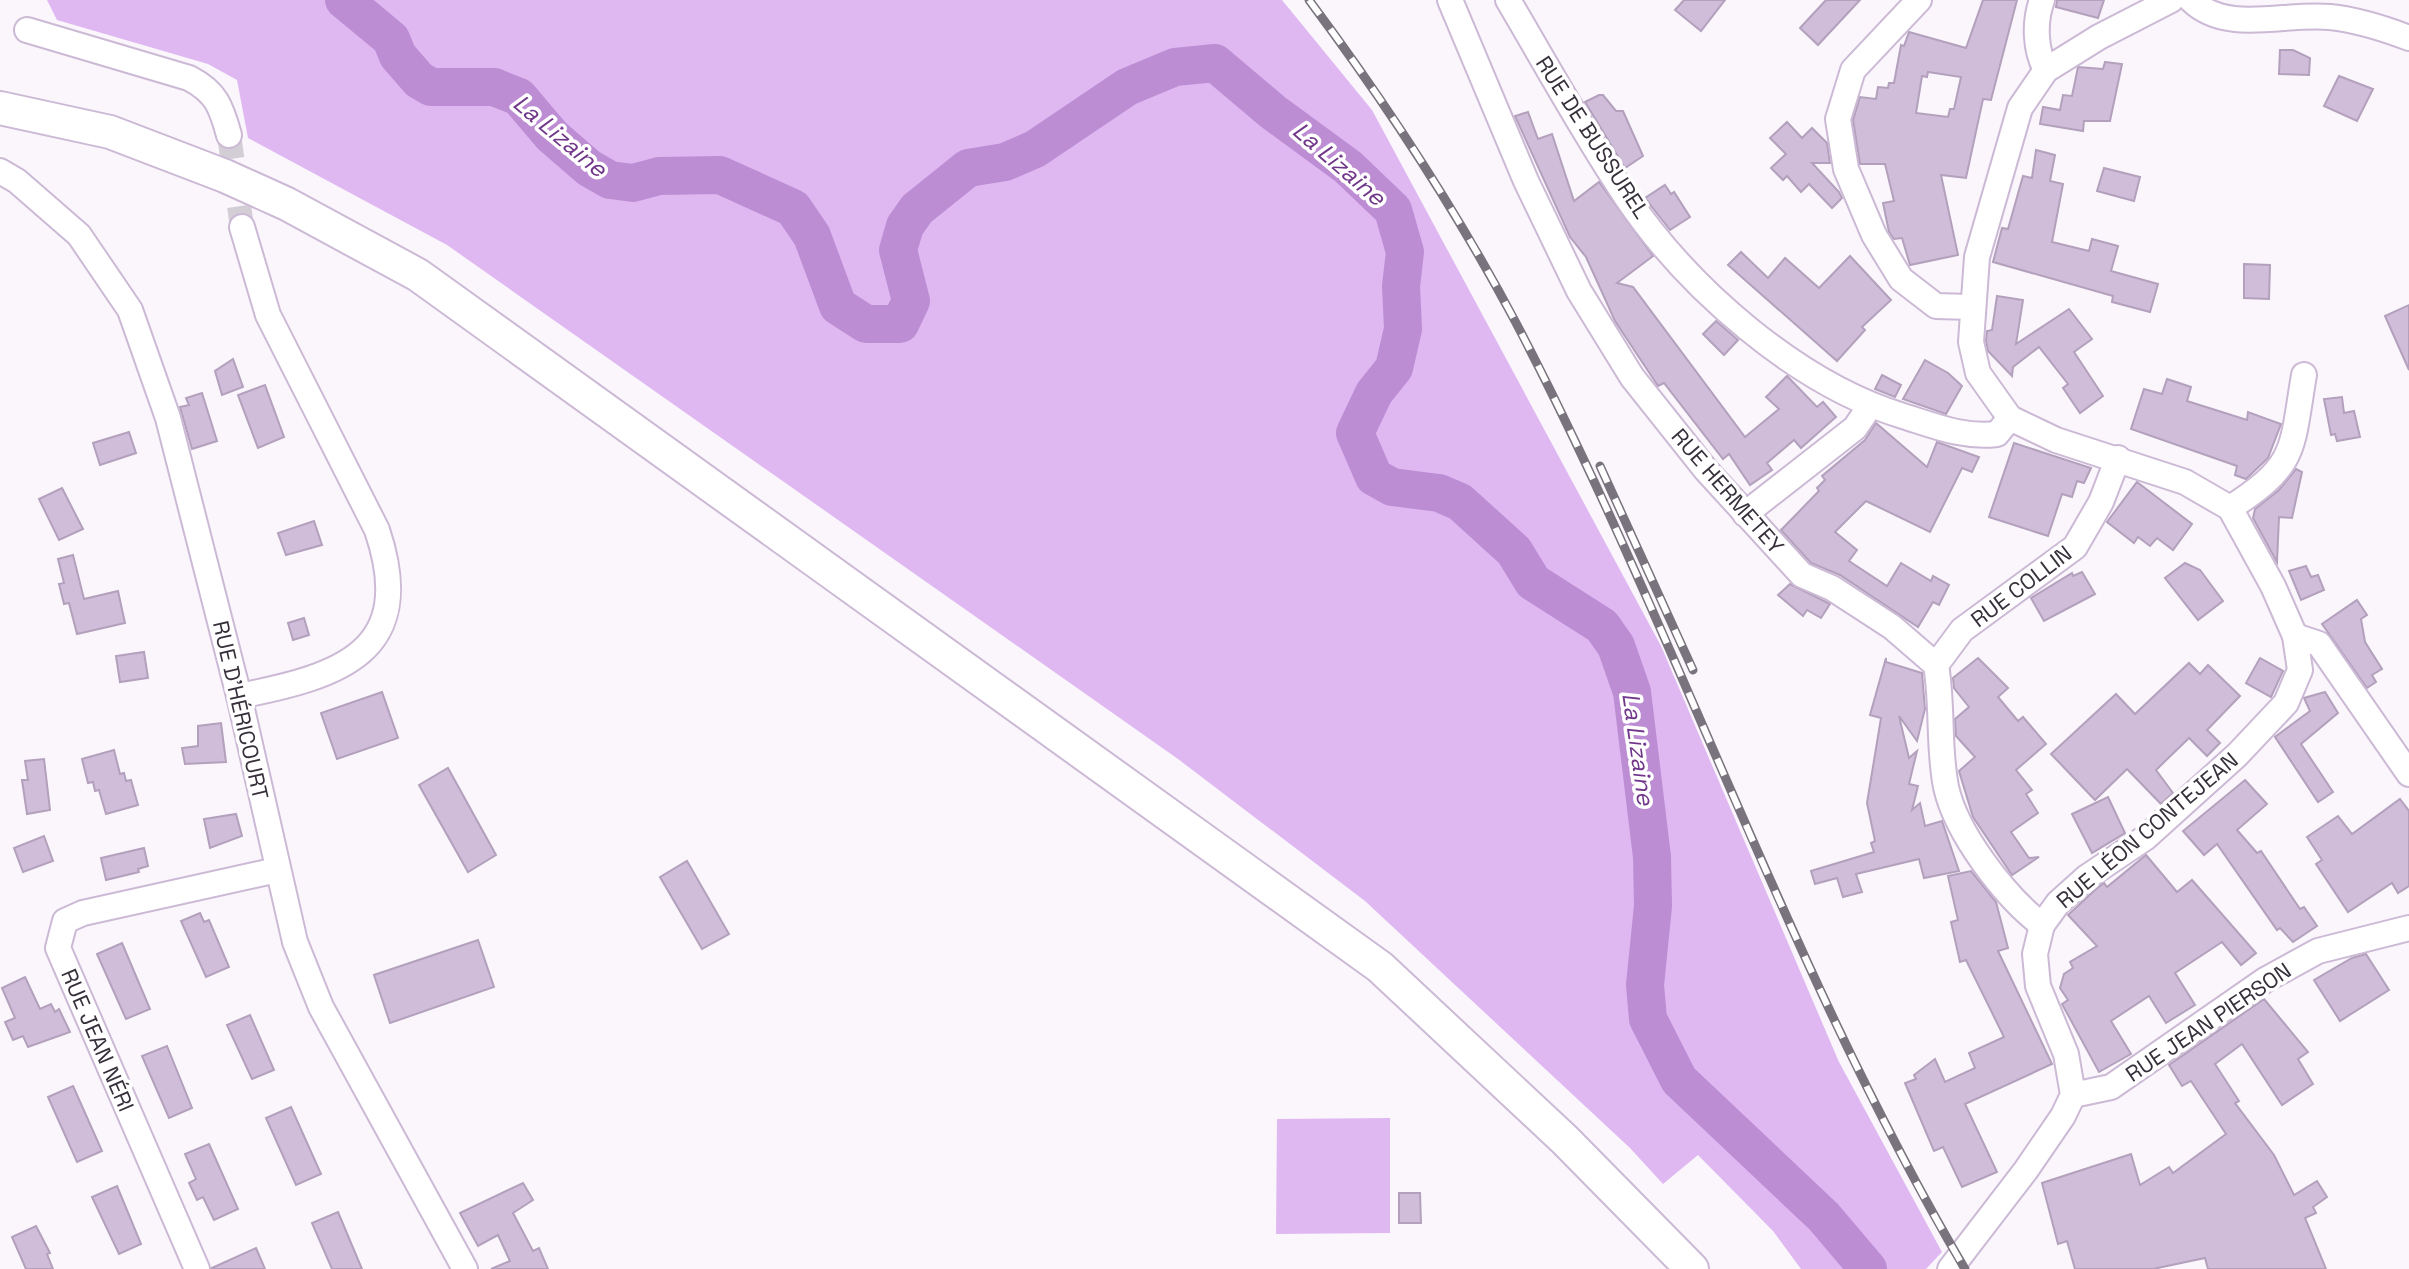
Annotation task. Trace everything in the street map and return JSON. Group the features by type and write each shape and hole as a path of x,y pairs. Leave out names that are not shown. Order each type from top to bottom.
{"main road":[{"path":"0,108 110,132 225,176 287,204 418,275 1380,967 1565,1140 1692,1269"}],"street":[{"name":"RUE HERMETEY","path":"1450,0 1526,181 1579,291 1632,377 1745,514 1802,575 1832,588 1892,627 1936,665"},
{"name":"RUE DE BUSSUREL","path":"1508,0 1628,200 1686,271 1762,340 1825,382 1870,406 1969,437 1997,434 2010,418"},
{"path":"1919,0 1853,70 1838,119 1846,169 1874,235 1901,279 1936,306 1971,307"},
{"path":"2042,0 2037,14 2039,58 2046,70"},
{"path":"2171,0 2099,37 2046,70 2020,108 1977,257 1971,307 1971,342 1978,373 2010,418 2056,440 2185,482 2230,508 2267,484 2283,466 2291,449 2304,375"},
{"path":"2191,0 2205,14 2242,19 2327,16 2368,22 2409,38"},
{"path":"27,30 189,78 209,89 220,103 229,135"},
{"name":"RUE D'HÉRICOURT","path":"0,171 17,181 79,235 130,310 168,418 239,696 295,942 321,1007 463,1269"},
{"path":"239,696 281,688 338,670 364,650 385,623 390,593 388,562 377,530 268,315 242,227"},
{"path":"1745,514 1855,428 1870,406"},
{"name":"RUE COLLIN","path":"1936,665 1962,630 2075,547 2101,502 2118,458"},
{"name":"RUE LÉON CONTEJEAN","path":"2073,1095 2066,1054 2038,986 2035,954 2042,925 2068,894 2145,838 2237,755 2286,703 2300,670 2295,636 2273,586 2230,508"},
{"path":"2295,636 2319,644 2409,774"},
{"path":"1936,665 1946,786 1956,818 2001,887 2042,925"},
{"name":"RUE JEAN NÉRI","path":"197,1269 58,948 65,921 83,913 277,870"},
{"name":"RUE JEAN PIERSON","path":"2073,1095 2111,1087 2265,980 2318,951 2409,928"},
{"path":"1950,1269 2032,1161 2063,1116 2073,1095"}],"shaded area":[{"path":"47,0 1282,0 1372,110 1661,646 1839,1062 1942,1252 1926,1269 1801,1269 1773,1231 1698,1155 1663,1184 1630,1148 1365,901 1178,759 447,245 248,138 237,80 208,64 57,20"},
{"path":"1390,1118 1390,1233 1276,1234 1277,1119"}],"building":[{"path":"1684,0 1725,0 1701,31 1675,10"},
{"path":"1826,0 1860,0 1818,45 1800,28"},
{"path":"1983,0 2017,0 1991,100 1983,99 1966,178 1941,175 1958,255 1910,265 1902,238 1894,239 1889,232 1883,203 1894,201 1885,164 1860,164 1853,120 1860,97 1876,99 1878,87 1888,88 1889,83 1894,83 1901,45 1904,46 1909,32 1966,48","holes":["1928,72 1961,77 1954,109 1950,109 1948,117 1916,113 1922,76 1927,77"]},
{"path":"2057,0 2104,0 2098,18 2056,7"},
{"path":"2280,50 2293,50 2310,58 2309,75 2279,74"},
{"path":"2105,62 2122,64 2110,121 2084,121 2083,131 2040,124 2043,107 2060,110 2063,95 2072,96 2078,67 2103,69"},
{"path":"2339,76 2373,89 2357,121 2324,106"},
{"path":"1603,95 1616,111 1623,111 1643,156 1625,168 1585,102"},
{"path":"1528,112 1538,139 1552,134 1574,201 1599,182 1653,256 1617,283 1633,287 1745,437 1779,409 1766,397 1787,376 1817,407 1823,402 1836,417 1801,448 1794,440 1767,463 1772,470 1750,485 1729,454 1723,459 1664,383 1658,386 1615,321 1586,257 1570,237 1515,116"},
{"path":"1787,122 1802,138 1812,128 1827,143 1830,163 1812,163 1842,198 1832,208 1809,184 1801,192 1787,176 1783,180 1771,168 1786,154 1770,138"},
{"path":"2036,150 2055,155 2050,181 2063,184 2052,242 2089,251 2092,239 2118,246 2111,271 2158,284 2150,312 2112,302 2113,296 1993,262 2002,228 2008,229 2023,176 2032,178"},
{"path":"2104,168 2140,177 2134,201 2097,191"},
{"path":"1665,185 1671,194 1674,192 1690,217 1670,230 1645,198"},
{"path":"1741,252 1768,278 1785,258 1819,288 1850,256 1891,300 1862,327 1865,330 1837,361 1728,265"},
{"path":"2244,264 2270,265 2269,299 2244,298"},
{"path":"1997,296 2023,300 2016,344 2069,309 2092,339 2074,352 2103,396 2080,413 2063,388 2068,384 2039,347 2013,367 2012,376 1988,351 1986,341 1987,331 1992,330"},
{"path":"2409,305 2409,370 2385,316"},
{"path":"1716,321 1738,340 1724,355 1703,334"},
{"path":"233,359 243,387 222,395 215,371"},
{"path":"1925,360 1948,373 1962,386 1946,414 1903,399"},
{"path":"1882,375 1901,385 1895,397 1875,389"},
{"path":"2167,379 2191,387 2187,401 2247,420 2248,412 2281,424 2268,458 2246,479 2235,475 2237,466 2131,429 2144,389 2162,394"},
{"path":"265,385 284,437 258,448 238,395"},
{"path":"202,393 217,441 192,449 180,407 189,405 186,398"},
{"path":"2342,397 2344,413 2354,411 2360,437 2337,441 2335,434 2331,435 2324,399"},
{"path":"1876,423 1927,467 1937,442 1979,457 1972,472 1962,468 1930,532 1866,501 1835,532 1857,550 1849,561 1887,586 1901,563 1931,581 1933,576 1949,585 1939,605 1933,602 1918,627 1840,575 1811,563 1781,530 1819,491 1817,488 1825,480 1822,476 1865,440"},
{"path":"129,432 136,453 100,465 93,443"},
{"path":"2014,443 2091,468 2084,483 2077,481 2072,497 2062,494 2048,536 1989,517"},
{"path":"2296,469 2302,472 2292,518 2279,517 2277,562 2253,518 2255,509 2279,490"},
{"path":"2137,482 2192,524 2173,550 2157,538 2150,546 2138,537 2134,543 2107,522"},
{"path":"62,488 83,529 59,540 39,499"},
{"path":"314,521 322,545 286,555 278,533"},
{"path":"73,555 84,599 118,591 125,623 77,634 69,603 64,604 59,584 64,583 58,559"},
{"path":"2185,563 2200,570 2223,601 2198,620 2165,578"},
{"path":"2306,566 2311,577 2318,575 2324,590 2301,600 2289,571"},
{"path":"2082,572 2095,594 2044,621 2031,598 2072,573 2073,576"},
{"path":"1790,584 1830,604 1821,618 1807,610 1803,616 1778,595"},
{"path":"2357,600 2367,615 2361,619 2365,642 2382,669 2372,675 2376,682 2367,688 2322,624"},
{"path":"304,618 309,635 293,640 288,623"},
{"path":"144,652 148,678 120,682 116,656"},
{"path":"1886,658 1886,662 1922,673 1925,709 1917,741 1899,716 1909,758 1917,751 1909,784 1918,786 1912,810 1920,803 1925,826 1942,821 1959,871 1924,878 1919,859 1856,874 1862,892 1843,897 1837,878 1815,884 1811,871 1874,852 1871,843 1875,841 1867,803 1881,718 1870,715"},
{"path":"1978,658 2008,688 1998,697 2018,721 2023,717 2046,744 2016,770 2032,790 2026,794 2038,813 2011,832 2029,858 2039,857 2012,875 1973,817 1959,771 1975,757 1956,736 1955,719 1969,707 1954,688 1953,678"},
{"path":"2260,658 2283,671 2271,697 2246,683"},
{"path":"2189,663 2200,674 2208,665 2240,696 2207,730 2220,743 2207,756 2189,738 2156,770 2173,793 2161,804 2127,769 2095,800 2051,754 2116,694 2135,714"},
{"path":"382,692 398,738 337,759 321,713"},
{"path":"2325,692 2338,713 2301,744 2333,792 2318,802 2275,737 2310,711 2304,698"},
{"path":"221,723 226,762 185,764 182,748 198,746 198,726"},
{"path":"114,750 120,774 124,773 126,781 131,780 138,805 106,814 99,790 95,791 93,782 88,783 82,759"},
{"path":"44,759 50,810 27,814 22,780 28,780 25,761"},
{"path":"448,768 496,855 468,872 419,785"},
{"path":"2245,780 2267,804 2237,830 2257,853 2261,851 2300,909 2304,907 2317,926 2293,942 2280,928 2277,930 2217,844 2204,855 2183,831"},
{"path":"2108,797 2125,833 2092,853 2072,814"},
{"path":"2400,799 2409,811 2409,886 2398,893 2392,883 2348,912 2316,864 2322,860 2307,837 2338,816 2352,834"},
{"path":"236,814 242,836 210,848 204,819"},
{"path":"44,836 53,861 23,872 14,848"},
{"path":"144,848 148,866 138,869 139,872 106,880 101,858"},
{"path":"2146,855 2177,892 2192,880 2256,953 2241,965 2222,942 2175,973 2195,1005 2166,1023 2149,996 2111,1021 2131,1054 2099,1072 2062,1004 2068,1000 2060,988 2064,974 2073,968 2070,962 2097,946 2068,915 2096,889 2104,883 2107,887"},
{"path":"687,861 729,934 702,949 660,877"},
{"path":"1971,871 1996,902 2008,948 1998,951 2052,1064 1965,1104 1997,1172 1962,1187 1943,1147 1934,1151 1905,1083 1916,1079 1914,1075 1935,1059 1945,1082 1975,1068 1969,1053 2004,1037 1966,960 1960,962 1951,922 1958,920 1948,876"},
{"path":"200,913 204,922 209,920 229,967 206,977 181,921"},
{"path":"478,940 494,987 390,1023 374,975"},
{"path":"122,943 150,1009 126,1019 97,954"},
{"path":"2366,954 2389,990 2340,1021 2314,980 2352,958"},
{"path":"25,977 40,1009 51,1004 55,1012 59,1009 70,1032 28,1047 23,1036 13,1040 5,1022 15,1018 2,988"},
{"path":"2264,999 2308,1052 2298,1059 2313,1084 2282,1105 2242,1044 2215,1064 2239,1101 2235,1103 2274,1155 2294,1195 2317,1181 2327,1197 2313,1207 2316,1213 2305,1218 2326,1269 2208,1269 2205,1258 2153,1269 2075,1269 2067,1241 2058,1244 2042,1183 2131,1154 2140,1185 2169,1167 2173,1173 2226,1134 2191,1081 2182,1086 2169,1065"},
{"path":"250,1015 274,1070 252,1079 227,1025"},
{"path":"167,1046 192,1108 169,1118 142,1056"},
{"path":"73,1086 102,1151 77,1162 48,1097"},
{"path":"291,1107 321,1174 296,1185 266,1118"},
{"path":"209,1144 238,1209 214,1220 203,1197 197,1200 189,1183 196,1179 185,1154"},
{"path":"523,1183 533,1200 513,1213 533,1251 539,1248 548,1269 491,1269 510,1261 498,1235 478,1246 460,1213"},
{"path":"117,1186 141,1244 119,1254 92,1197"},
{"path":"1399,1193 1420,1193 1421,1223 1399,1223"},
{"path":"338,1212 362,1269 332,1269 312,1223"},
{"path":"36,1226 50,1253 47,1254 53,1269 26,1269 12,1237"},
{"path":"256,1248 265,1269 212,1269 212,1268"}],"waterway":[{"name":"La Lizaine","path":"344,0 391,39 398,56 419,80 431,87 494,87 519,97 552,136 589,168 610,180 633,183 659,176 720,175 793,208 812,236 838,306 866,324 900,324 911,301 898,250 905,226 917,209 968,168 1005,162 1035,149 1127,87 1175,67 1215,63 1273,112 1348,167 1393,210 1405,252 1401,286 1403,329 1394,368 1374,393 1355,433 1374,477 1392,487 1439,493 1460,502 1514,551 1533,582 1602,626 1616,646 1632,692 1652,857 1653,906 1645,985 1648,1019 1679,1080 1824,1217 1868,1269"}],"tunnel":[{"path":"229,135 242,227"}],"railway":[{"path":"1309,0 1418,156 1515,321 1629,557 1842,1037 1901,1154 1965,1269"},
{"path":"1600,466 1693,670"}]}
